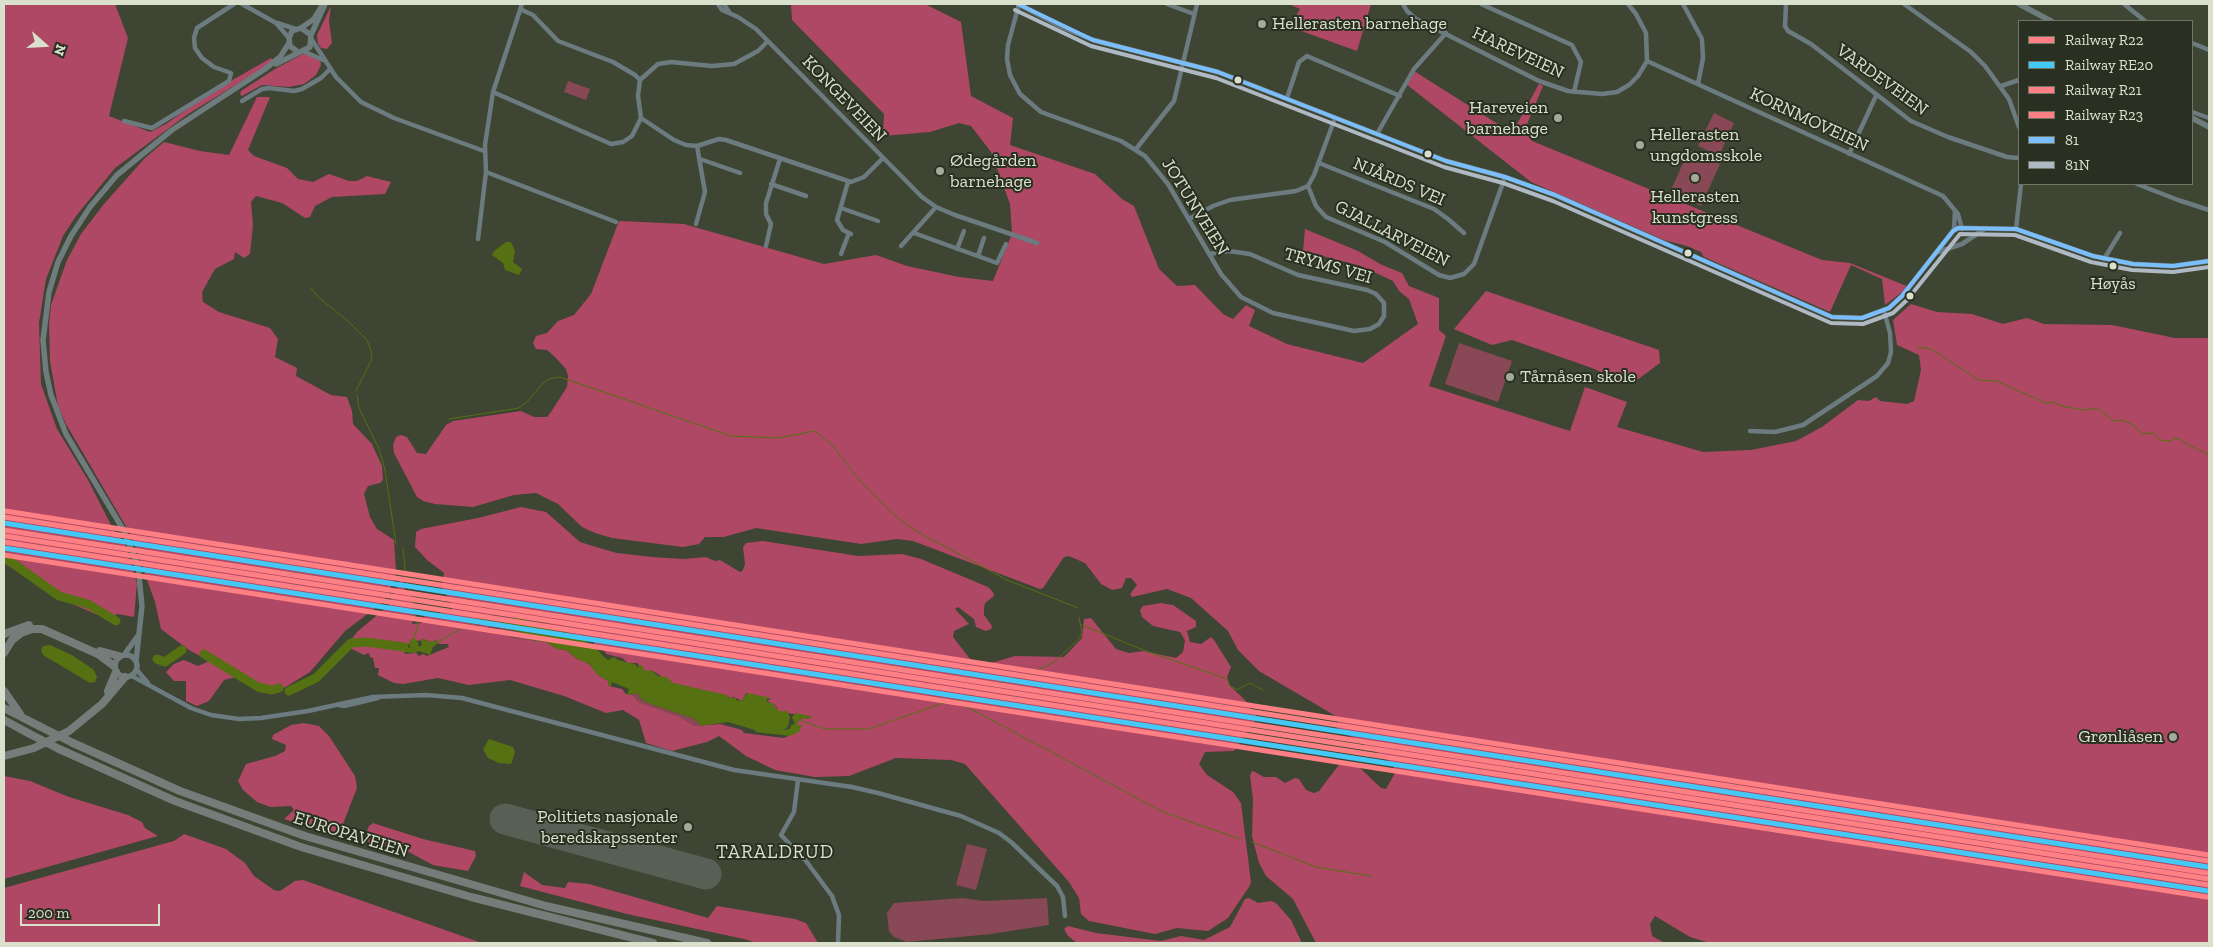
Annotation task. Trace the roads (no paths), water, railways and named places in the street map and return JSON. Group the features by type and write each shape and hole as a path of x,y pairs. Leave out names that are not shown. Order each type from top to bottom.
{"highway":[{"path":"4,634 25,626 43,625 105,653 122,656"},
{"path":"4,653 12,640 21,633 42,629 98,654 115,669 111,685 100,701 75,723 45,741 4,755"},
{"path":"4,755 34,748 69,731 102,704 129,677"},
{"path":"4,691 23,718"},
{"name":"EUROPAVEIEN","path":"4,708 73,743 180,791 305,836 528,901 707,943"},
{"name":"EUROPAVEIEN","path":"4,720 59,749 175,801 301,847 471,897 653,943"}],"main road":[{"path":"138,635 115,669 129,677 136,670 141,593 139,572 132,548 118,520 70,442 49,388 44,340 49,292 56,267 71,236 90,207 117,175 167,134 280,57 299,28 314,19 324,4"},
{"path":"265,69 310,47 324,4"},
{"path":"2019,4 2049,20"},
{"path":"299,28 312,38"},
{"path":"289,41 292,49 301,52"},
{"path":"2193,119 2209,127"},
{"path":"122,656 131,656 136,661"}],"street":[{"path":"124,121 152,128 229,81 231,73 214,67 202,58 195,48 194,38 198,28 234,4"},
{"path":"242,4 276,23 299,28"},
{"path":"478,239 486,172 484,151 493,92 522,4"},
{"name":"KONGEVEIEN","path":"718,4 722,10 729,12 756,29 882,159 922,197 936,207 1037,243"},
{"name":"KONGEVEIEN","path":"724,4 729,12"},
{"path":"1019,4 1062,27 1093,40 1184,62 1240,80 1459,166 1505,177 1562,198 1828,315 1853,319 1871,316 1884,311 1902,296 1953,232 1963,229 2016,229 2104,259 2161,266 2209,261"},
{"name":"JOTUNVEIEN","path":"1019,4 1006,58 1010,75 1020,94 1041,112 1115,139 1136,149 1162,174 1209,254 1231,287 1241,297 1260,309 1354,331 1365,331 1379,324"},
{"path":"1167,4 1194,14"},
{"path":"1136,149 1174,101 1197,4"},
{"name":"HAREVEIEN","path":"1403,4 1411,16 1539,81 1574,92 1602,94 1617,92 1635,80 1647,61"},
{"path":"1480,4 1572,46 1581,62 1574,92"},
{"path":"1628,4 1636,14 1646,33 1647,61"},
{"path":"1683,4 1692,16 1702,39 1703,58 1698,84"},
{"name":"VARDEVEIEN","path":"1786,4 1785,26 1788,31 1811,44 1876,96 1923,128 2007,157 2018,158"},
{"path":"1904,4 1971,52 2001,86 2013,106 2018,124"},
{"path":"2124,4 2144,20"},
{"path":"520,9 533,15 558,41 626,67 640,80"},
{"path":"276,23 289,41"},
{"path":"1377,134 1414,69 1446,33"},
{"path":"312,38 323,60 361,102 379,112 484,151"},
{"path":"493,92 611,144 623,142 632,136 641,118 638,96 640,80 658,64 671,62 712,66 734,64 758,52 768,41"},
{"path":"2193,43 2209,50"},
{"path":"301,52 323,60"},
{"path":"1286,98 1300,60 1307,56 1400,96"},
{"name":"KORNMOVEIEN","path":"1647,61 1941,194 1955,210 1963,229"},
{"path":"242,101 262,89 302,90 321,78 330,69"},
{"path":"2001,86 2018,80"},
{"path":"1850,154 1876,96"},
{"path":"2193,112 2209,118"},
{"path":"641,118 674,140 686,145 697,146 719,139 848,182 857,181 864,177 882,159"},
{"path":"1189,219 1213,206 1237,198 1292,192 1308,186 1319,163 1335,118"},
{"path":"696,224 705,192 697,146"},
{"path":"700,159 740,173"},
{"path":"766,246 771,223 765,208 780,159"},
{"name":"NJÅRDS VEI","path":"1319,163 1431,208 1443,215 1464,233"},
{"path":"486,172 616,222"},
{"name":"GJALLARVEIEN","path":"1308,186 1316,206 1326,217 1385,242 1440,275 1450,278 1464,274 1474,264 1505,177"},
{"path":"841,254 850,234 843,230 838,222 848,182"},
{"path":"771,184 806,196"},
{"path":"2016,229 2021,185"},
{"path":"2140,185 2209,210"},
{"path":"901,246 914,234 936,207"},
{"path":"841,208 878,221"},
{"path":"1955,210 1952,240 1957,244"},
{"path":"771,223 778,223"},
{"path":"1963,229 1967,239"},
{"path":"1937,252 1964,243 1967,239 1984,229"},
{"path":"957,249 964,230"},
{"path":"2104,259 2120,233"},
{"path":"914,234 997,263 1006,244"},
{"path":"978,256 984,238"},
{"name":"TRYMS VEI","path":"1209,254 1229,251 1245,253 1298,275 1367,290 1376,294 1385,306 1384,316 1379,324"},
{"path":"1750,431 1775,432 1804,425 1878,376 1888,363 1890,352 1890,334 1884,311"},
{"path":"136,670 148,684"},
{"path":"129,677 148,684 183,705 225,717 261,718 380,698 426,695 462,698 717,766 846,786 878,793 961,816 991,829 1011,842 1057,886 1062,897 1065,916"},
{"path":"798,780 794,812 781,835 806,861 832,896 840,922 838,943"}],"waterway":[{"path":"311,288 318,297 348,321 367,340 372,354 371,361 356,391"},
{"path":"1918,347 1931,349 1979,380 1997,381 2045,403 2053,402 2062,406 2085,410 2098,408 2113,421 2123,420 2136,427 2141,434 2154,433 2160,440 2171,441 2173,438 2180,439 2209,455"},
{"path":"449,419 519,408 528,401 542,384 549,379 560,377 731,436 778,438 815,431 831,444 861,482 893,514 916,531 1007,580 1078,608"},
{"path":"357,395 359,408 379,449 385,470 396,544"},
{"path":"403,548 406,577 418,626 414,638"},
{"path":"4,557 59,596 88,604 116,621"},
{"path":"799,720 825,729 868,729 1026,676 1054,662 1079,639 1082,633 1079,617"},
{"path":"438,642 478,619 487,619 503,624"},
{"path":"1082,625 1146,651 1227,679 1230,686 1237,690 1250,683 1263,690"},
{"path":"289,691 316,678 351,643 366,642 404,647"},
{"path":"157,659 165,662 182,650"},
{"path":"204,654 258,687 272,690 279,688"},
{"path":"958,702 1163,812 1240,839"},
{"path":"1252,842 1316,867 1371,876"}],"rail line":[{"name":"R21","path":"5,511 2209,855"},
{"name":"R22","path":"4,517 2209,861"},
{"name":"RE20","path":"4,523 2208,867"},
{"name":"R23","path":"4,530 2207,873"},
{"name":"R21","path":"5,536 2209,879"},
{"name":"R22","path":"4,542 2209,885"},
{"name":"RE20","path":"4,548 2208,891"},
{"name":"R23","path":"4,555 2207,897"}],"place":[{"name":"Hellerasten barnehage","path":"1262,24"},
{"name":"Hareveien barnehage","path":"1558,118"},
{"name":"Hellerasten ungdomsskole","path":"1640,145"},
{"name":"Ødegården barnehage","path":"940,171"},
{"name":"Hellerasten kunstgress","path":"1695,178"},
{"name":"Høyås","path":"2113,266"},
{"name":"Tårnåsen skole","path":"1510,377"},
{"name":"Grønliåsen","path":"2173,737"},
{"name":"Politiets nasjonale beredskapssenter","path":"688,827"}],"district":[{"name":"TARALDRUD","path":"775,853"}]}
